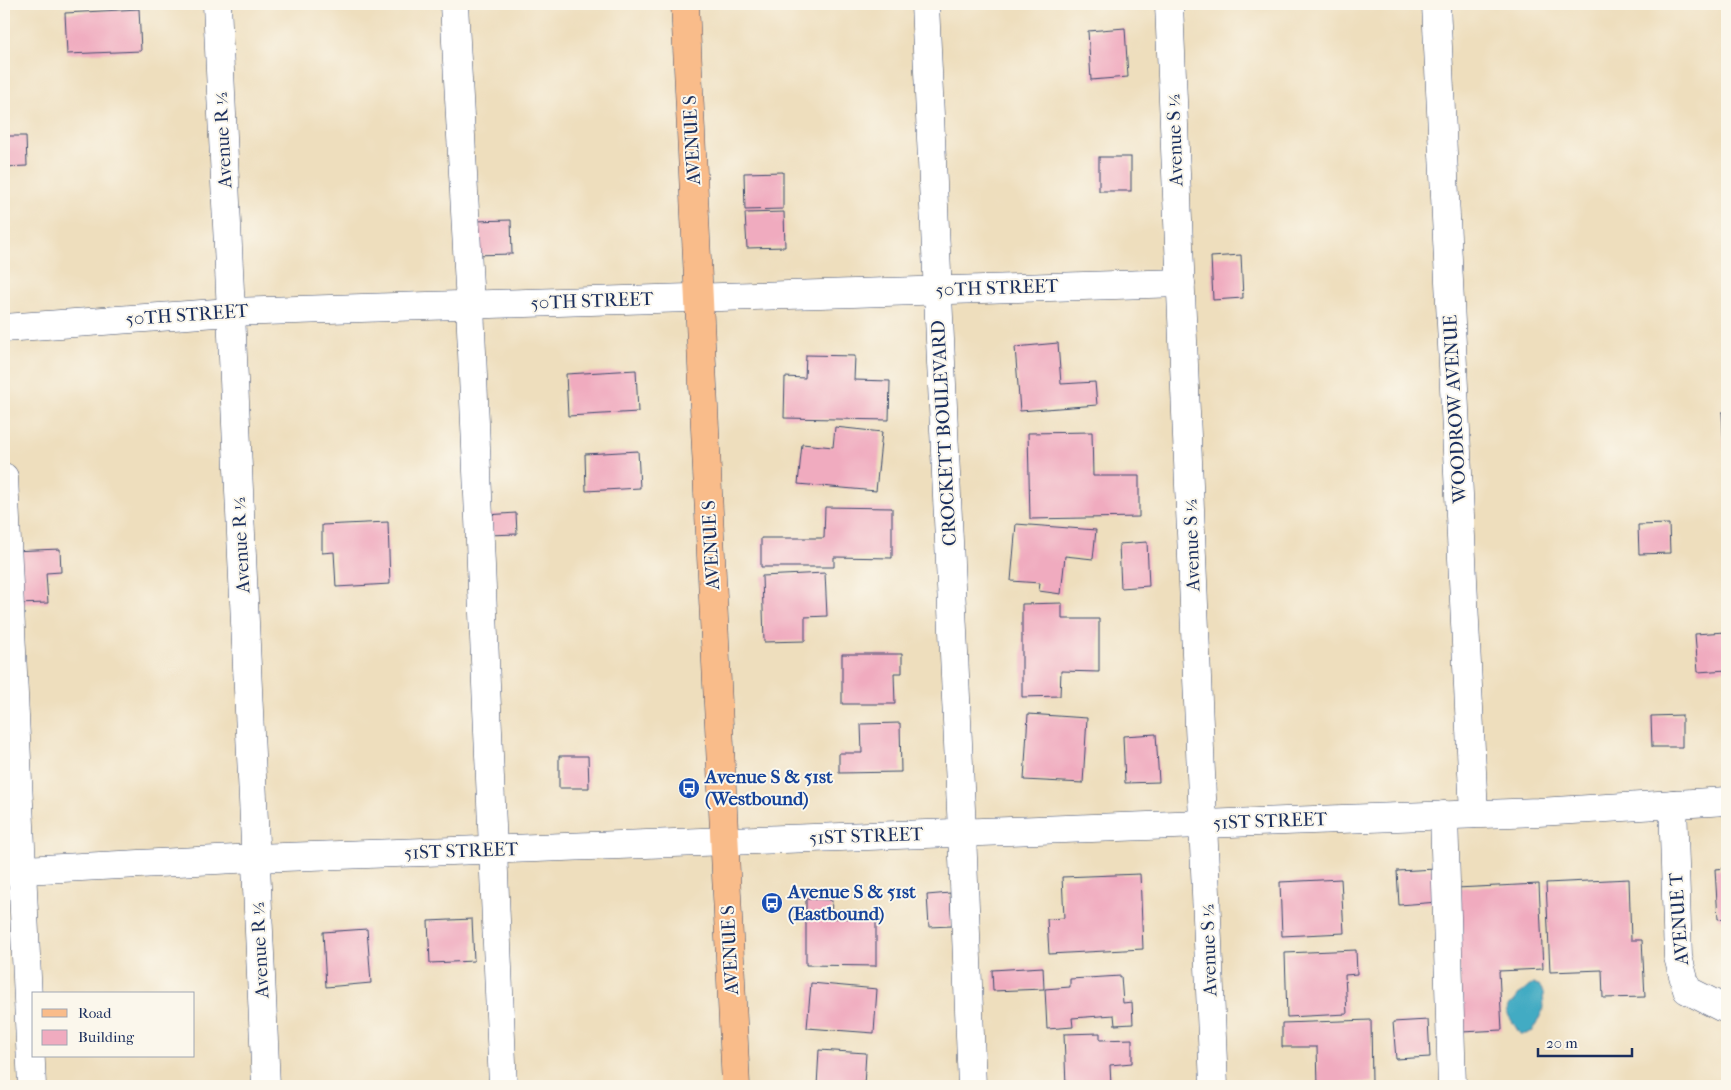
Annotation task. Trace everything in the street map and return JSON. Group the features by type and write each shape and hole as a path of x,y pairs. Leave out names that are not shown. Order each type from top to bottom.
{"main road":[{"name":"AVENUE S","path":"685,4 736,1086"}],"street":[{"name":"Avenue R ½","path":"217,4 266,1086"},
{"path":"454,4 470,305 503,1086"},
{"name":"CROCKETT BOULEVARD","path":"925,4 972,1086"},
{"name":"Avenue S ½","path":"1169,4 1214,1086"},
{"name":"WOODROW AVENUE","path":"1436,4 1474,814"},
{"name":"50TH STREET","path":"4,328 230,312 1181,283"},
{"path":"4,477 13,870 32,1086"},
{"name":"51ST STREET","path":"13,870 255,858 1474,814 1727,801"},
{"name":"AVENUE T","path":"1674,804 1678,957 1687,990 1721,1008 1727,1009"},
{"path":"1444,815 1452,1086"}],"water":[{"path":"1533,984 1539,985 1543,992 1544,1008 1533,1031 1520,1034 1507,1013 1509,1005 1514,1002 1518,995"}],"building":[{"path":"139,9 141,51 67,54 65,13"},
{"path":"1125,28 1128,77 1091,80 1088,31"},
{"path":"4,136 26,136 27,166 4,167"},
{"path":"1099,157 1131,157 1131,191 1099,191"},
{"path":"783,172 783,209 745,210 744,173"},
{"path":"784,212 785,247 747,248 745,213"},
{"path":"511,220 512,254 474,255 474,221"},
{"path":"1241,255 1243,298 1213,300 1211,257"},
{"path":"1058,343 1061,384 1095,382 1097,405 1020,411 1015,347"},
{"path":"806,355 855,356 854,380 890,381 889,420 784,418 785,377 805,378"},
{"path":"636,370 638,412 568,416 566,374"},
{"path":"1722,412 1727,412 1727,449 1724,449"},
{"path":"835,427 882,432 876,491 798,484 802,444 833,447"},
{"path":"1092,432 1093,476 1139,476 1139,517 1030,519 1028,433"},
{"path":"638,451 640,488 586,491 585,454"},
{"path":"825,507 892,508 892,558 834,557 834,567 761,567 761,538 824,538"},
{"path":"516,513 517,534 488,535 487,515"},
{"path":"388,522 390,584 336,587 334,552 322,553 322,525"},
{"path":"1016,524 1096,530 1093,559 1065,556 1061,594 1039,591 1040,583 1011,581"},
{"path":"1669,524 1670,553 1639,554 1638,525"},
{"path":"1147,542 1149,586 1121,588 1119,544"},
{"path":"60,549 61,572 46,573 48,603 14,604 11,551"},
{"path":"825,573 827,616 805,617 805,641 764,642 762,576"},
{"path":"1062,603 1062,619 1099,619 1099,672 1061,671 1060,696 1022,697 1022,604"},
{"path":"1725,632 1727,670 1698,672 1695,634"},
{"path":"842,654 902,654 902,673 894,673 895,704 842,704"},
{"path":"1028,714 1087,718 1083,783 1024,780"},
{"path":"1682,715 1682,747 1652,747 1651,716"},
{"path":"900,723 901,772 839,773 839,753 862,753 861,724"},
{"path":"1156,734 1159,782 1125,783 1123,736"},
{"path":"559,756 588,756 589,788 559,788"},
{"path":"1727,868 1727,918 1718,919 1715,869"},
{"path":"1436,869 1438,902 1399,905 1397,871"},
{"path":"1140,874 1143,949 1049,954 1047,919 1064,918 1062,877"},
{"path":"1341,879 1344,933 1282,936 1280,882"},
{"path":"1629,879 1631,940 1642,940 1645,997 1603,998 1602,970 1550,972 1546,883"},
{"path":"1539,884 1543,969 1499,971 1502,1030 1462,1032 1456,888"},
{"path":"950,893 952,926 929,927 927,895"},
{"path":"806,899 832,900 831,918 876,919 876,966 806,965"},
{"path":"472,919 474,961 430,963 428,921"},
{"path":"367,929 371,983 326,987 323,932"},
{"path":"1356,950 1357,974 1345,975 1347,1014 1287,1017 1285,953"},
{"path":"1043,967 1044,989 993,991 992,970"},
{"path":"1121,976 1123,1003 1132,1002 1133,1024 1115,1025 1114,1015 1072,1018 1073,1027 1047,1029 1045,989 1070,987 1070,979"},
{"path":"811,983 877,989 874,1033 807,1028"},
{"path":"1371,1020 1372,1082 1337,1083 1337,1086 1318,1086 1317,1047 1282,1047 1282,1023"},
{"path":"1428,1020 1430,1057 1396,1059 1393,1022"},
{"path":"1100,1033 1100,1040 1132,1039 1132,1063 1110,1065 1111,1086 1066,1086 1064,1034"},
{"path":"819,1050 866,1053 864,1086 817,1086"}],"place":[{"name":"Avenue S & 51st (Westbound)","path":"689,788"},
{"name":"Avenue S & 51st (Eastbound)","path":"772,903"}]}
